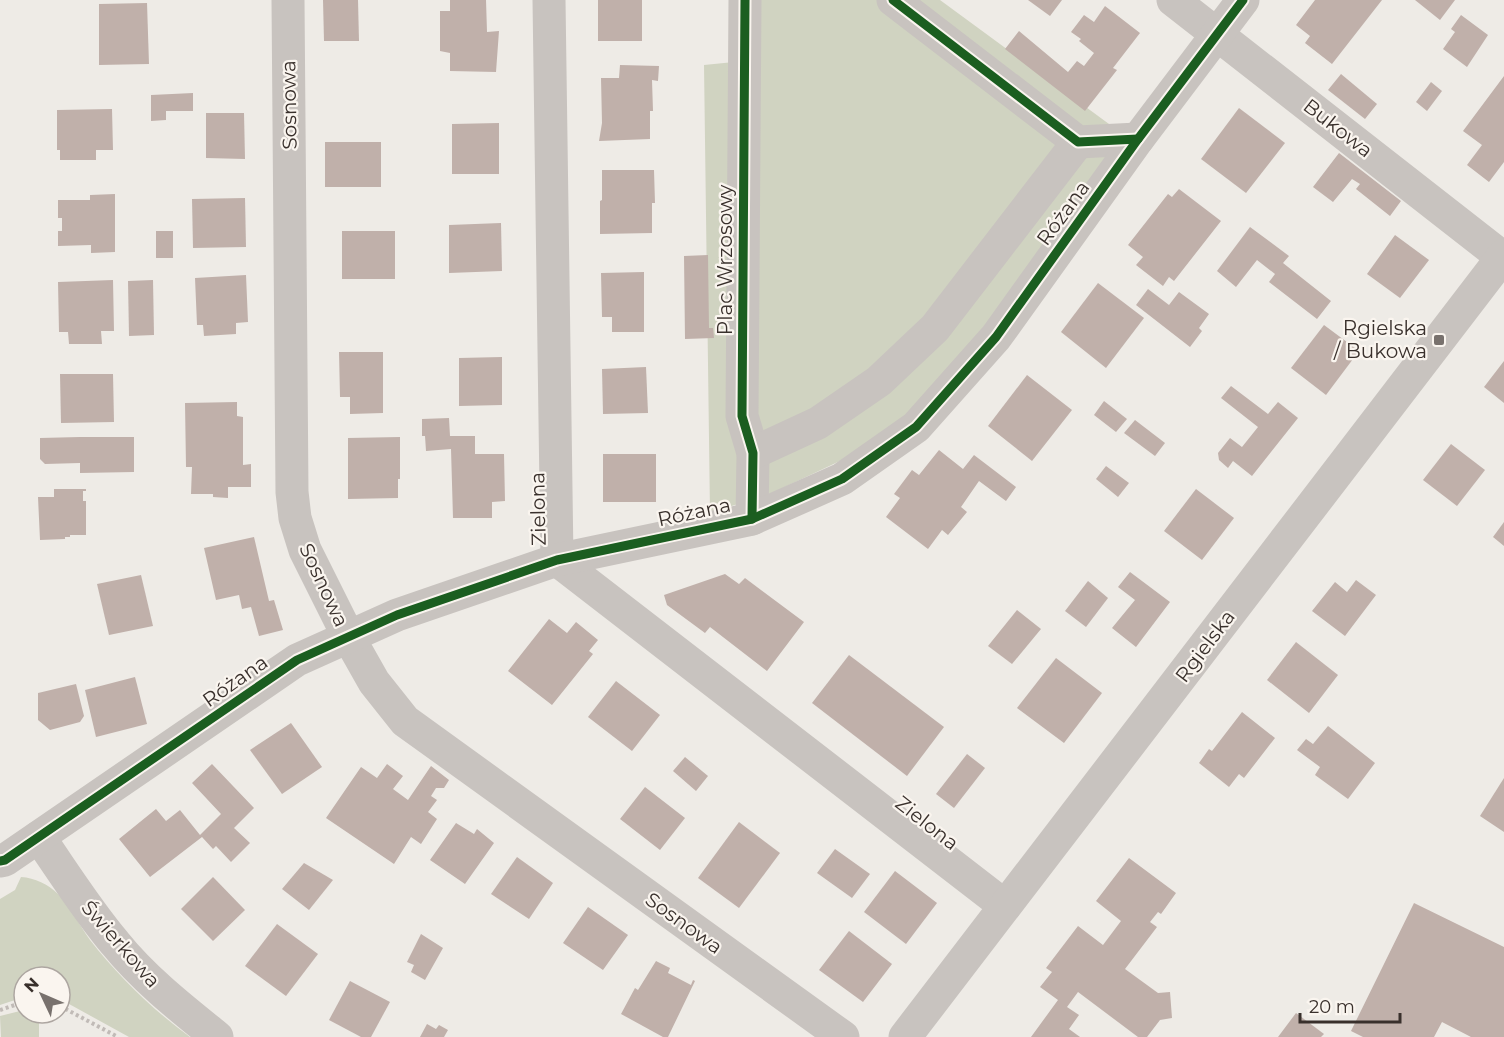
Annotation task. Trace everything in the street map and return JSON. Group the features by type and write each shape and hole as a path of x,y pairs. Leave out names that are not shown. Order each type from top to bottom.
{"street":[{"name":"Sosnowa","path":"288,0 292,492 295,518 305,550 348,636 374,682 405,721 843,1037"},
{"name":"Zielona","path":"549,0 557,560 1005,906"},
{"name":"Plac Wrzosowy","path":"745,0 742,416 753,453 752,519"},
{"path":"893,0 1078,142 1138,139"},
{"name":"Bukowa","path":"1173,0 1503,256"},
{"name":"Różana","path":"0,861 39,837 297,660 348,636 397,615 557,560 752,519 842,479 916,427 996,337 1138,139 1243,0"},
{"path":"753,453 818,423 879,381 935,328 1078,142"},
{"name":"Rgielska","path":"914,1034 1005,906 1503,256"},
{"name":"Świerkowa","path":"39,837 90,912 116,944 169,998 217,1037"}],"path":[{"path":"72,1012 118,1037"}],"green space":[{"path":"732,0 940,0 1124,135 973,346 909,416 842,460 772,493 710,513 704,65 734,62"},
{"path":"21,877 50,887 67,905 90,940 112,967 149,1004 190,1037 129,1037 72,1006 72,965 12,965 12,1001 0,1005 0,899 15,890"},
{"path":"12,1013 12,1025 39,1025 39,1037 1,1037 0,1016"}],"building":[{"path":"323,0 358,0 359,41 324,41"},
{"path":"450,0 486,0 487,32 499,31 496,72 450,71 450,53 440,51 440,11 450,11"},
{"path":"598,0 642,0 642,41 598,41"},
{"path":"1028,0 1062,0 1050,16"},
{"path":"1315,0 1382,0 1332,64 1305,43 1310,36 1296,25"},
{"path":"1415,0 1455,0 1440,20"},
{"path":"147,3 149,64 99,65 99,4"},
{"path":"1105,6 1140,33 1113,68 1117,70 1085,111 1005,49 1019,31 1068,72 1077,61 1084,66 1094,53 1071,32 1084,15 1094,22"},
{"path":"1461,15 1488,35 1467,67 1443,49 1455,32 1451,29"},
{"path":"620,65 659,66 658,81 652,80 653,111 650,111 650,139 599,141 602,123 601,78 619,78"},
{"path":"1341,74 1377,104 1365,119 1328,90"},
{"path":"1504,76 1504,162 1489,182 1467,165 1482,145 1463,131"},
{"path":"1431,82 1442,91 1427,111 1416,102"},
{"path":"193,93 193,111 166,111 166,120 151,121 151,95"},
{"path":"1239,108 1285,143 1246,193 1201,159"},
{"path":"112,109 113,150 96,150 96,160 60,160 60,150 57,150 57,110"},
{"path":"206,113 244,113 245,159 206,158"},
{"path":"499,123 499,174 452,174 452,124"},
{"path":"325,142 381,142 381,187 325,187"},
{"path":"1339,153 1401,201 1390,216 1356,189 1360,184 1352,179 1333,202 1313,187"},
{"path":"602,170 654,170 655,203 652,203 652,233 600,234"},
{"path":"1179,189 1221,221 1174,281 1169,277 1163,286 1136,265 1143,257 1128,245 1168,194 1172,197"},
{"path":"115,194 115,252 91,253 91,245 58,246 58,231 62,231 62,218 58,218 58,200 90,200 90,195"},
{"path":"245,198 246,247 193,248 192,199"},
{"path":"501,223 502,271 449,273 449,225"},
{"path":"1250,227 1289,256 1283,263 1331,301 1317,319 1269,282 1275,274 1257,260 1236,287 1217,271"},
{"path":"156,231 173,231 173,258 156,258"},
{"path":"342,231 395,231 395,279 342,279"},
{"path":"1395,235 1429,260 1400,298 1367,274"},
{"path":"708,255 709,328 713,328 714,338 685,339 684,256"},
{"path":"644,272 644,332 612,332 612,317 602,317 601,273"},
{"path":"246,275 248,322 236,323 236,334 204,336 203,325 197,325 195,278"},
{"path":"113,280 114,331 101,331 102,344 69,344 68,332 59,332 58,282"},
{"path":"153,280 154,335 129,336 128,281"},
{"path":"1098,283 1144,318 1106,368 1061,332"},
{"path":"1148,289 1169,305 1179,292 1209,314 1199,328 1202,331 1190,347 1136,305"},
{"path":"1324,325 1359,351 1326,395 1291,368"},
{"path":"339,352 383,352 383,413 350,414 350,397 340,397"},
{"path":"502,357 502,405 459,406 459,358"},
{"path":"1504,361 1504,403 1484,387"},
{"path":"646,367 648,413 603,414 602,369"},
{"path":"60,374 113,374 114,422 61,423"},
{"path":"1027,375 1072,410 1032,461 988,426"},
{"path":"1231,386 1268,414 1278,402 1298,418 1252,476 1233,461 1228,468 1219,460 1218,453 1230,438 1242,447 1258,427 1221,398"},
{"path":"1104,401 1127,419 1116,432 1094,415"},
{"path":"237,402 237,416 243,417 243,465 251,464 251,487 228,487 228,498 213,497 213,494 191,494 192,467 186,467 185,403"},
{"path":"449,418 450,436 475,436 475,454 504,454 505,501 492,502 492,518 453,518 451,449 426,451 425,436 422,436 422,419"},
{"path":"1135,420 1165,443 1155,456 1124,433"},
{"path":"134,437 134,472 80,473 80,463 45,464 40,459 40,438"},
{"path":"400,437 398,498 348,499 348,438"},
{"path":"1451,444 1485,470 1457,506 1423,480"},
{"path":"939,450 963,469 974,455 1016,487 1006,501 979,481 961,507 967,512 948,535 942,530 928,549 886,517 900,498 894,494 912,470 919,475"},
{"path":"603,454 656,454 656,502 603,502"},
{"path":"1106,466 1129,483 1118,497 1096,479"},
{"path":"54,489 86,489 83,491 83,501 86,501 86,535 40,540 38,497 54,497"},
{"path":"1196,489 1234,518 1202,560 1164,531"},
{"path":"1504,522 1504,546 1493,537"},
{"path":"254,537 269,601 274,600 283,630 259,636 251,607 242,609 239,595 216,600 204,548"},
{"path":"1130,572 1170,602 1136,647 1112,628 1135,600 1118,587"},
{"path":"725,574 739,584 745,578 804,622 767,671 710,627 705,633 667,605 664,595"},
{"path":"141,575 153,626 109,635 97,584"},
{"path":"1356,580 1376,595 1345,636 1312,611 1335,582 1347,592"},
{"path":"1088,581 1108,598 1086,627 1065,611"},
{"path":"1017,610 1041,629 1012,664 988,646"},
{"path":"549,619 567,633 576,622 598,640 589,651 593,654 552,705 508,671"},
{"path":"1296,642 1338,675 1309,713 1267,680"},
{"path":"849,655 944,727 907,776 812,703"},
{"path":"1056,658 1102,693 1064,743 1017,708"},
{"path":"135,677 147,724 96,737 85,690"},
{"path":"616,681 660,715 632,751 588,717"},
{"path":"76,684 84,716 80,722 50,730 38,720 38,693"},
{"path":"1242,712 1275,738 1244,778 1239,774 1229,787 1199,763 1209,749 1212,751"},
{"path":"291,723 322,767 282,794 250,750"},
{"path":"1328,726 1375,763 1348,799 1315,775 1320,767 1297,750 1306,739 1313,744"},
{"path":"967,754 985,768 954,808 936,794"},
{"path":"685,757 708,776 696,791 673,771"},
{"path":"212,764 254,808 234,828 250,843 231,862 216,846 213,849 202,837 150,877 119,839 156,809 166,821 180,810 200,835 221,814 192,783"},
{"path":"387,764 403,776 393,789 408,800 431,766 449,780 444,788 436,788 431,796 437,800 428,812 437,819 421,844 411,837 394,864 326,818 361,767 377,778"},
{"path":"1504,778 1504,832 1480,816"},
{"path":"645,787 685,818 660,850 620,819"},
{"path":"739,822 780,853 739,908 698,878"},
{"path":"456,823 474,834 477,829 494,843 465,884 430,860"},
{"path":"835,849 870,874 852,898 817,873"},
{"path":"517,857 553,883 529,919 491,894"},
{"path":"1129,858 1176,893 1161,914 1158,912 1150,922 1157,927 1125,969 1158,993 1170,992 1172,1018 1160,1020 1147,1037 1138,1037 1078,992 1067,1007 1079,1015 1069,1029 1080,1037 1031,1037 1058,1000 1040,987 1052,972 1046,968 1078,926 1103,945 1121,921 1096,901"},
{"path":"304,863 333,880 309,910 282,889"},
{"path":"895,871 937,903 906,944 864,912"},
{"path":"213,877 245,910 213,941 181,909"},
{"path":"1414,903 1504,947 1504,1037 1471,1037 1442,1022 1434,1037 1363,1037 1351,1031"},
{"path":"588,907 628,935 603,970 563,943"},
{"path":"277,924 318,954 286,996 245,966"},
{"path":"849,931 892,964 863,1002 819,970"},
{"path":"421,934 443,948 425,980 411,972 414,965 407,962"},
{"path":"656,961 670,968 668,973 691,985 693,980 695,981 668,1037 663,1037 621,1014 635,988 638,990"},
{"path":"350,981 390,1002 371,1037 361,1037 329,1020"},
{"path":"1296,1013 1324,1034 1321,1037 1278,1037"},
{"path":"427,1024 436,1029 439,1025 448,1030 444,1037 420,1037"}],"cycle path":[{"path":"745,0 742,416 753,453 752,519"},
{"path":"893,0 1078,142 1138,139"},
{"path":"0,861 5,860 297,660 397,615 557,560 752,519 842,479 916,427 996,337 1138,139 1243,0"}],"place":[{"name":"Rgielska / Bukowa","path":"1439,340"}]}
